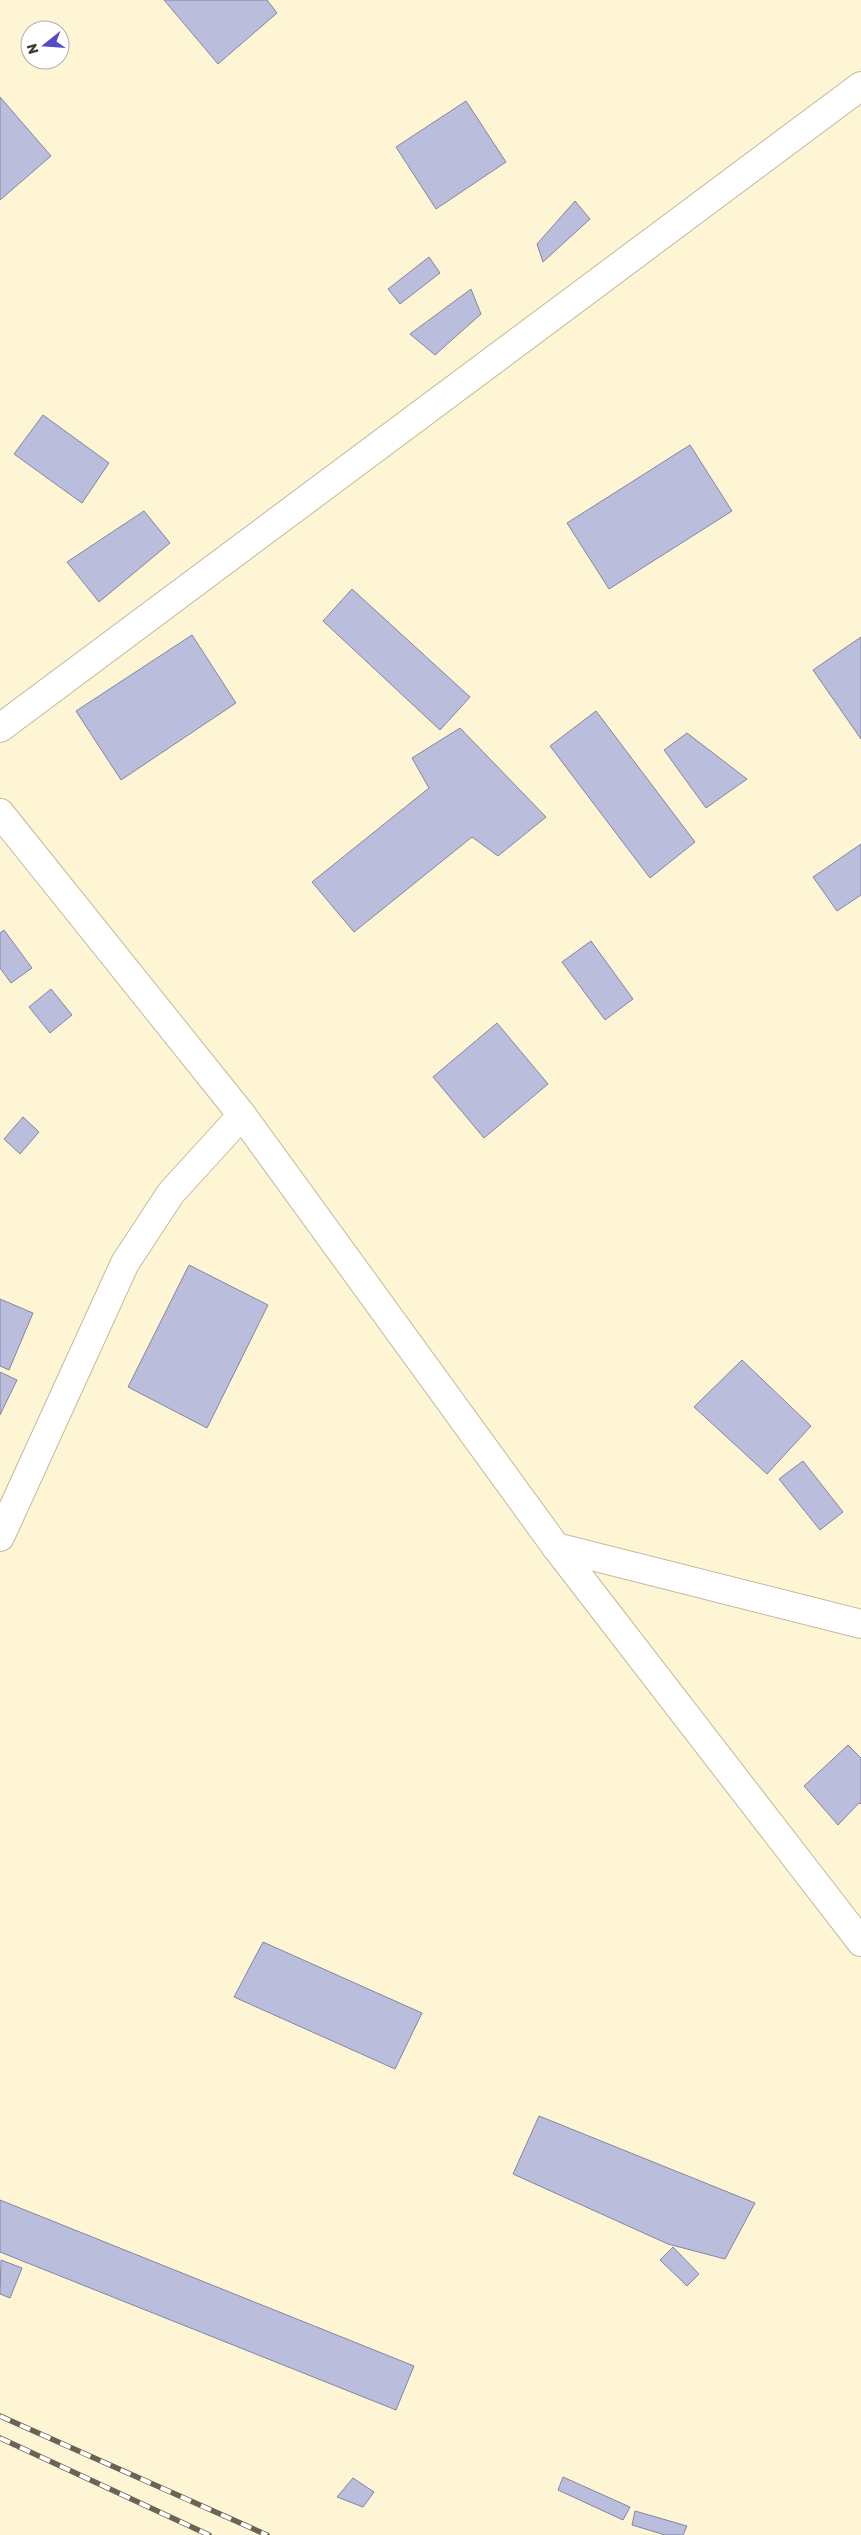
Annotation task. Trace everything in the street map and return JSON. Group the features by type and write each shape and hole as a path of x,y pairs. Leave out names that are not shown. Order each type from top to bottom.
{"street":[{"path":"0,728 861,86"},
{"path":"0,813 242,1115 556,1547 861,1942"},
{"path":"0,1537 125,1263 171,1193 242,1115"},
{"path":"556,1547 861,1624"}],"building":[{"path":"164,0 267,0 277,13 218,64"},
{"path":"0,97 51,156 0,200"},
{"path":"466,101 506,162 436,209 396,147"},
{"path":"575,201 590,219 543,262 537,244"},
{"path":"429,257 440,273 400,304 388,289"},
{"path":"471,289 481,314 435,355 410,334"},
{"path":"43,415 109,463 82,503 14,454"},
{"path":"690,445 732,511 609,589 567,523"},
{"path":"144,511 170,543 99,602 67,562"},
{"path":"352,589 470,697 440,730 323,621"},
{"path":"192,635 236,703 121,780 76,711"},
{"path":"861,637 861,739 813,670"},
{"path":"596,711 695,842 650,878 550,746"},
{"path":"460,728 546,817 498,856 472,837 354,932 312,882 429,788 412,758"},
{"path":"687,733 747,779 706,808 664,750"},
{"path":"861,844 861,895 837,911 813,877"},
{"path":"4,930 32,968 11,983 0,968 0,933"},
{"path":"591,941 633,999 605,1020 562,962"},
{"path":"51,989 72,1015 50,1033 29,1007"},
{"path":"497,1023 548,1084 484,1138 433,1077"},
{"path":"23,1117 39,1132 20,1154 4,1139"},
{"path":"189,1265 268,1305 207,1428 128,1387"},
{"path":"0,1299 33,1313 9,1370 0,1366"},
{"path":"742,1360 811,1426 767,1474 694,1407"},
{"path":"0,1372 17,1380 0,1415"},
{"path":"803,1461 843,1512 820,1530 779,1479"},
{"path":"848,1745 861,1758 861,1804 859,1803 838,1825 804,1786"},
{"path":"263,1942 422,2013 395,2069 234,1997"},
{"path":"539,2116 755,2203 725,2259 668,2244 513,2174"},
{"path":"0,2200 414,2366 396,2410 0,2252"},
{"path":"673,2247 699,2274 687,2286 660,2260"},
{"path":"1,2260 22,2268 10,2298 0,2294"},
{"path":"563,2477 630,2507 623,2520 558,2490"},
{"path":"353,2478 374,2492 363,2507 337,2497"},
{"path":"635,2511 687,2526 683,2535 665,2535 632,2525"}],"railway":[{"path":"0,2416 267,2535"},
{"path":"0,2438 209,2535"}]}
